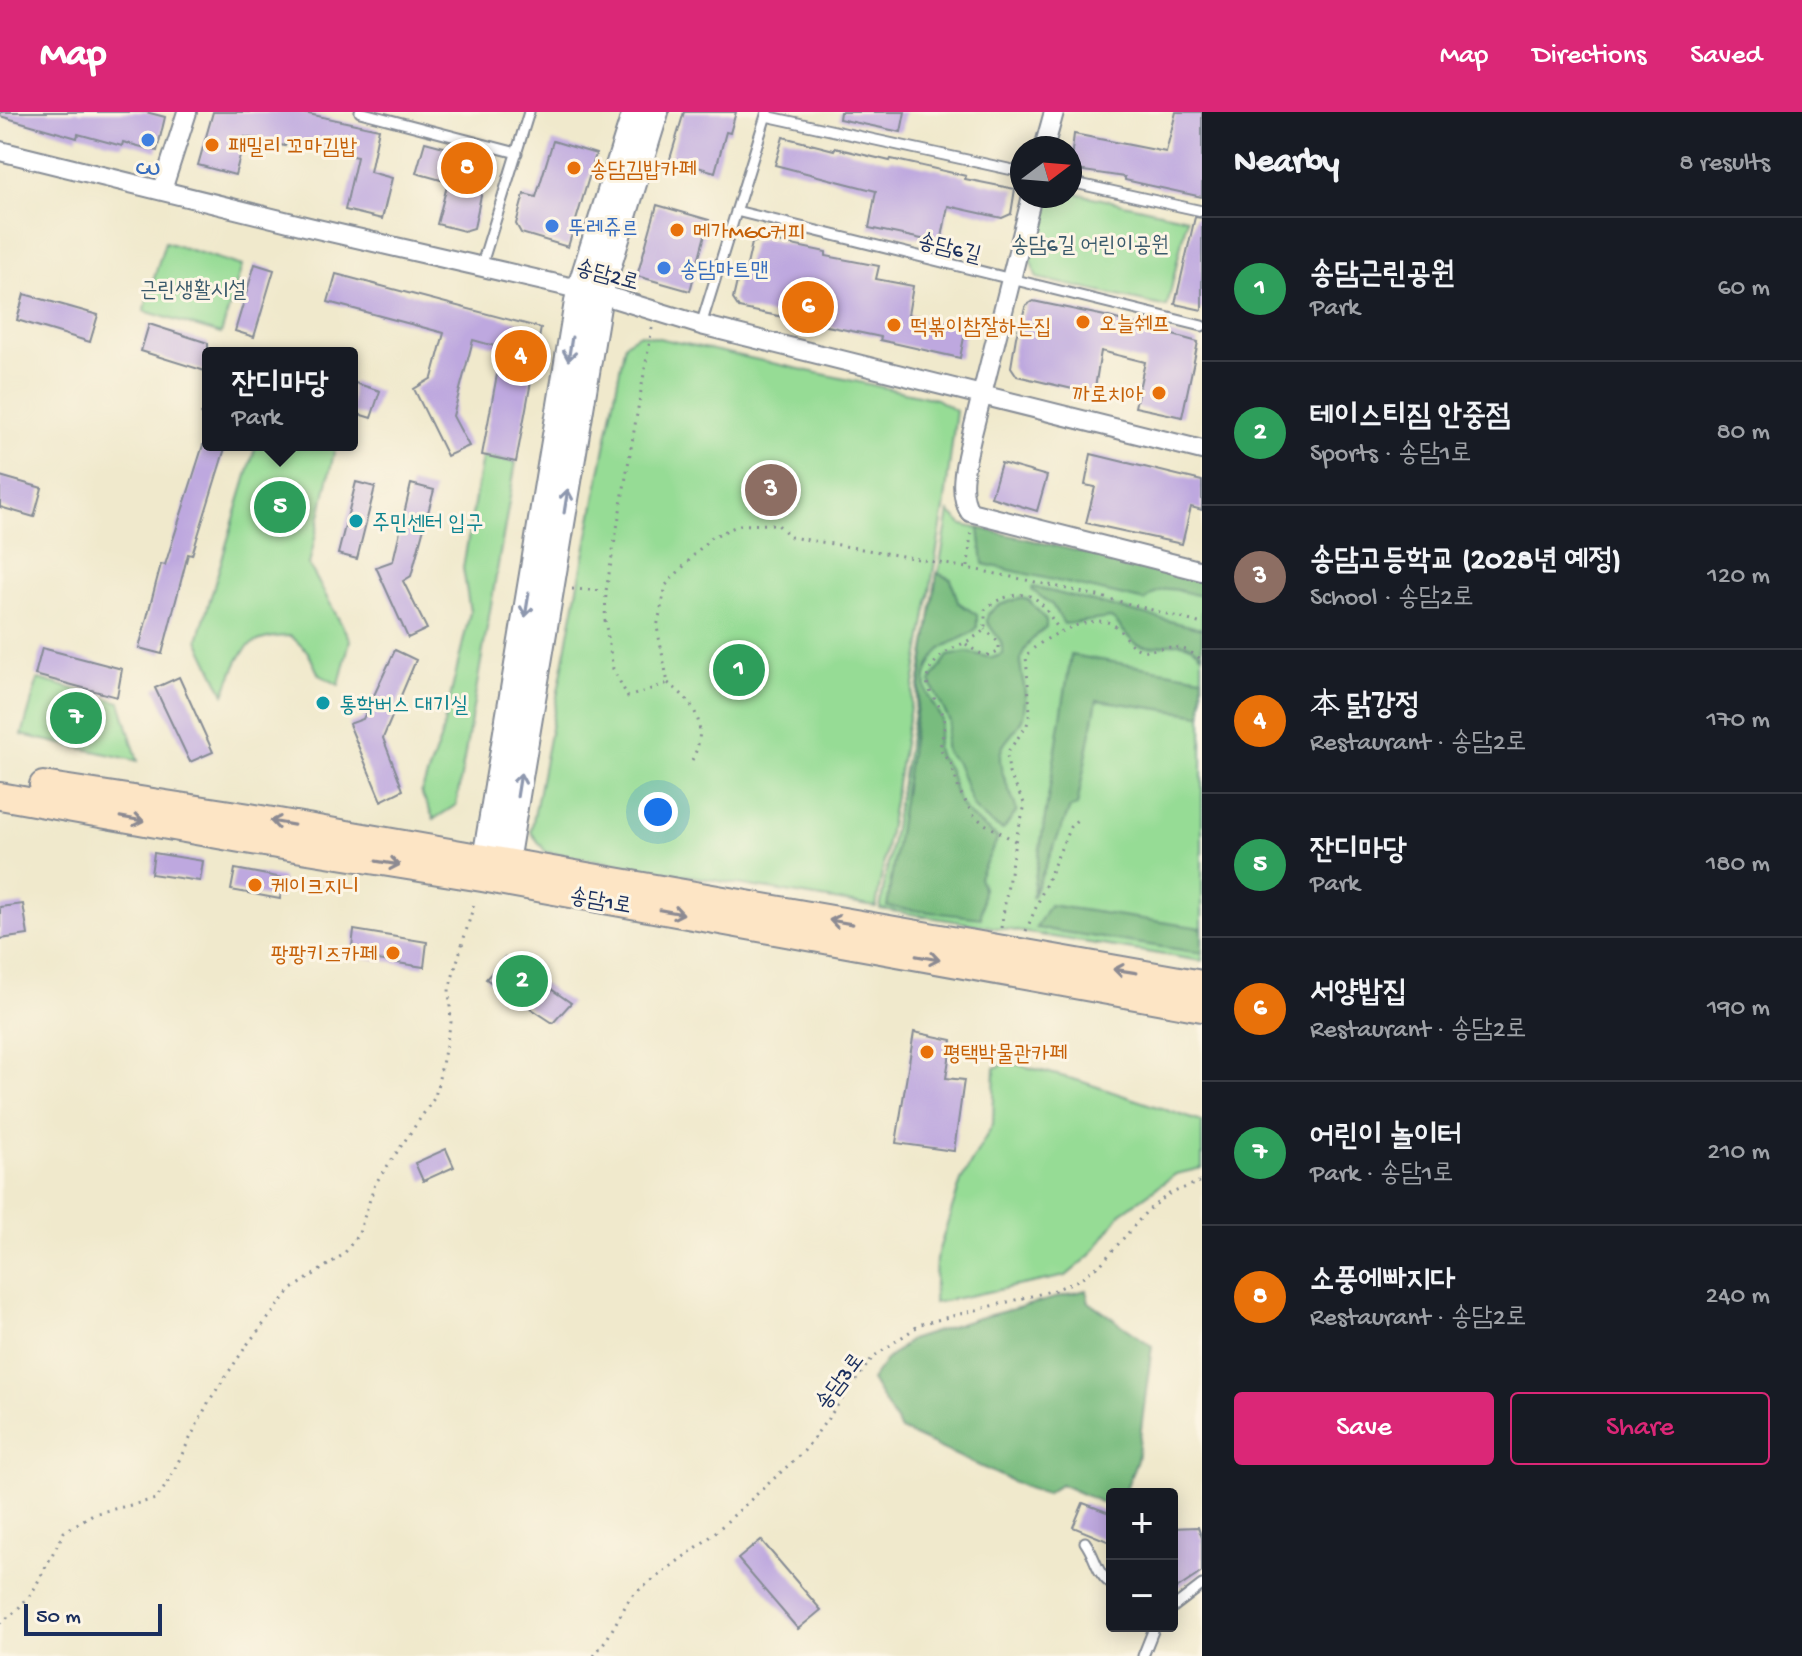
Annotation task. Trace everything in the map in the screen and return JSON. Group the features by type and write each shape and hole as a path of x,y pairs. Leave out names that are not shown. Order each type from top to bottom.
{"main road":[{"name":"송담1로","path":"0,779 495,870 1202,1008"},
{"name":"송담1로","path":"0,796 246,840 495,870 1010,944 1202,984"}],"street":[{"path":"162,190 187,112"},
{"path":"495,870 590,292 635,112"},
{"path":"590,292 656,112"},
{"path":"1047,136 1054,112"},
{"name":"송담2로","path":"0,151 590,292 701,325 1202,450"},
{"path":"1029,208 966,463 964,503 970,512 1202,571"}],"lane":[{"path":"360,112 517,153"},
{"path":"481,267 529,112"},
{"path":"701,325 766,114 1010,169"},
{"path":"1082,185 1202,211"},
{"name":"송담6길","path":"736,211 1202,326"},
{"path":"1085,1542 1095,1556 1100,1576 1106,1580"},
{"path":"1178,1603 1202,1585"},
{"path":"1143,1656 1153,1632"}],"path":[{"path":"652,327 606,591 605,620 613,669 628,697 668,683"},
{"path":"968,567 971,523"},
{"path":"692,760 702,733 685,695 668,683 657,627 666,585 710,538 739,525 777,524 791,537 968,567 1202,624"},
{"path":"564,589 606,591"},
{"path":"966,644 982,654 993,655 999,651 999,643 985,629 985,610 994,601 1023,593 1030,594 1043,606 1060,631"},
{"path":"1078,819 1070,827 1021,941 1010,944 1015,842 1025,805 1009,773 1007,753 1027,725 1030,712 1026,656 1043,640 1060,631 1108,622 1128,643 1138,648 1146,651 1172,646 1182,648 1202,660"},
{"path":"985,629 966,644 947,651 938,659 928,676 929,692 945,722 940,749 951,763 959,790 972,813 1015,842"},
{"path":"0,1623 32,1593 64,1532 93,1514 156,1499 167,1484 209,1401 249,1342 291,1290 344,1254 359,1233 375,1184 435,1097 451,1022 449,989 495,870"},
{"name":"송담3로","path":"594,1656 631,1596 709,1538 804,1451 873,1357 921,1324 1055,1290 1078,1280 1101,1264 1147,1211 1169,1194 1202,1181"}],"green space":[{"name":"송담6길 어린이공원","path":"1082,195 1187,218 1167,307 1037,278 1030,259 1044,208 1082,208"},
{"name":"근린생활시설","path":"165,242 242,266 221,334 144,311"},
{"path":"640,334 936,399 956,411 944,509 876,907 546,852 531,832 625,343"},
{"path":"254,451 334,451 309,565 350,640 339,685 319,675 308,652 291,636 275,637 262,639 246,650 224,694 198,640"},
{"path":"482,457 516,462 456,805 434,819 421,793 441,737 470,612 463,568"},
{"path":"949,512 963,525 1202,580 1202,961 880,909"},
{"path":"979,528 1202,580 1202,596 1166,589 1145,601 983,564"},
{"path":"937,573 951,579 958,602 977,615 977,628 937,653 925,682 928,695 942,720 936,747 939,758 948,768 957,797 972,818 998,838 979,877 983,888 981,918 887,907"},
{"path":"1033,587 1202,629 1202,655 1185,644 1145,647 1137,644 1111,618 1064,624 1052,605 1032,590"},
{"path":"1020,598 1029,600 1046,620 1046,627 1024,651 1021,660 1025,690 1023,716 1001,753 1002,773 1017,811 1003,830 990,823 976,809 958,766 945,749 950,722 930,682 948,656 967,652 992,658 1003,654 1001,642 987,622 988,614 997,606"},
{"path":"1071,655 1202,677 1202,715 1097,700 1077,806 1070,808 1032,898"},
{"path":"38,679 120,702 138,761 22,735"},
{"path":"1049,905 1202,928 1202,953 1036,928"},
{"path":"1008,1062 1080,1081 1202,1122 1202,1168 1176,1174 1122,1212 1091,1255 1066,1276 934,1303 936,1259 961,1181 993,1124 995,1068"},
{"path":"1086,1290 1089,1302 1152,1346 1137,1460 1126,1488 1106,1488 1106,1504 1060,1484 1046,1494 1027,1488 901,1430 871,1380 886,1360 910,1340 975,1319"}],"building":[{"path":"1,112 146,112 165,117 157,151 123,142 122,146 78,134 77,138 0,116"},
{"path":"213,112 299,112 379,129 370,172 392,178 382,219 345,210 357,157 245,137 235,175 198,165"},
{"path":"684,112 736,112 730,133 726,132 715,172 670,159"},
{"path":"840,112 905,112 901,132 839,119"},
{"path":"1176,112 1202,112 1202,197 1125,180 1125,177 1082,171 1082,136 1074,134 1166,152"},
{"path":"783,137 834,150 891,159 1010,188 1011,214 1002,218 948,206 941,243 869,228 876,191 775,165"},
{"path":"553,141 596,154 568,247 521,233 516,224 524,194 536,197"},
{"path":"425,142 489,159 474,228 464,231 437,224 448,182 416,173"},
{"path":"657,205 709,220 690,291 637,276"},
{"path":"1195,217 1202,218 1202,310 1175,304"},
{"path":"763,239 879,266 876,279 913,286 908,315 966,327 960,358 880,340 881,337 739,308 733,299 739,273 745,274 752,243"},
{"path":"255,264 274,270 254,337 235,331"},
{"path":"336,274 541,328 516,462 482,455 502,348 473,340 453,416 469,446 447,456 414,389 432,378 444,333 328,302"},
{"path":"24,294 98,315 90,342 17,320"},
{"path":"1033,301 1105,316 1198,342 1182,417 1135,407 1145,362 1101,351 1094,394 1017,376 1011,367 1016,337 1026,305"},
{"path":"149,324 208,343 208,347 202,347 202,370 141,351"},
{"path":"358,384 380,391 371,418 358,414"},
{"path":"202,448 202,451 224,451 192,555 188,554 162,654 139,648 161,564 165,565"},
{"path":"1091,454 1202,481 1202,510 1191,507 1182,544 1086,523 1095,487 1085,485"},
{"path":"1001,463 1047,476 1037,511 991,497"},
{"path":"0,476 42,488 34,517 0,507"},
{"name":"주민센터 입구","path":"356,482 375,487 357,559 338,554"},
{"path":"411,484 434,490 411,576 403,581 427,629 408,638 376,567 393,561"},
{"path":"42,648 122,669 117,697 35,675"},
{"path":"395,650 416,660 383,738 403,790 381,801 349,724 363,719"},
{"path":"179,677 213,752 190,762 155,688"},
{"path":"154,853 203,861 200,881 151,874"},
{"path":"235,869 283,878 280,899 231,890"},
{"path":"23,904 28,935 0,939 0,907"},
{"path":"354,930 427,942 424,967 351,956"},
{"path":"505,957 571,1003 553,1023 486,979"},
{"path":"914,1032 952,1040 946,1078 964,1080 954,1151 896,1143"},
{"path":"446,1149 454,1167 423,1181 415,1163"},
{"path":"1083,1503 1106,1512 1106,1541 1073,1527"},
{"path":"1198,1527 1202,1538 1202,1572 1178,1588 1178,1560 1178,1528"},
{"path":"761,1540 821,1610 798,1629 738,1559"}],"place":[{"name":"CU","path":"148,140"},
{"name":"패밀리 꼬마김밥","path":"212,145"},
{"name":"소풍에빠지다","path":"467,168"},
{"name":"송담김밥카페","path":"574,168"},
{"name":"뚜레쥬르","path":"552,226"},
{"name":"메가MGC커피","path":"677,230"},
{"name":"송담마트맨","path":"664,268"},
{"name":"서양밥집","path":"808,307"},
{"name":"오늘쉐프","path":"1083,322"},
{"name":"떡볶이참잘하는집","path":"894,325"},
{"name":"本 닭강정","path":"521,356"},
{"name":"까로치아","path":"1159,393"},
{"name":"송담고등학교 (2028년 예정)","path":"771,490"},
{"name":"잔디마당","path":"280,507"},
{"name":"주민센터 입구","path":"356,521"},
{"name":"송담근린공원","path":"739,670"},
{"name":"통학버스 대기실","path":"323,703"},
{"name":"어린이 놀이터","path":"76,718"},
{"name":"케이크지니","path":"255,885"},
{"name":"팡팡키즈카페","path":"393,953"},
{"name":"테이스티짐 안중점","path":"522,981"},
{"name":"평택박물관카페","path":"927,1052"}]}
